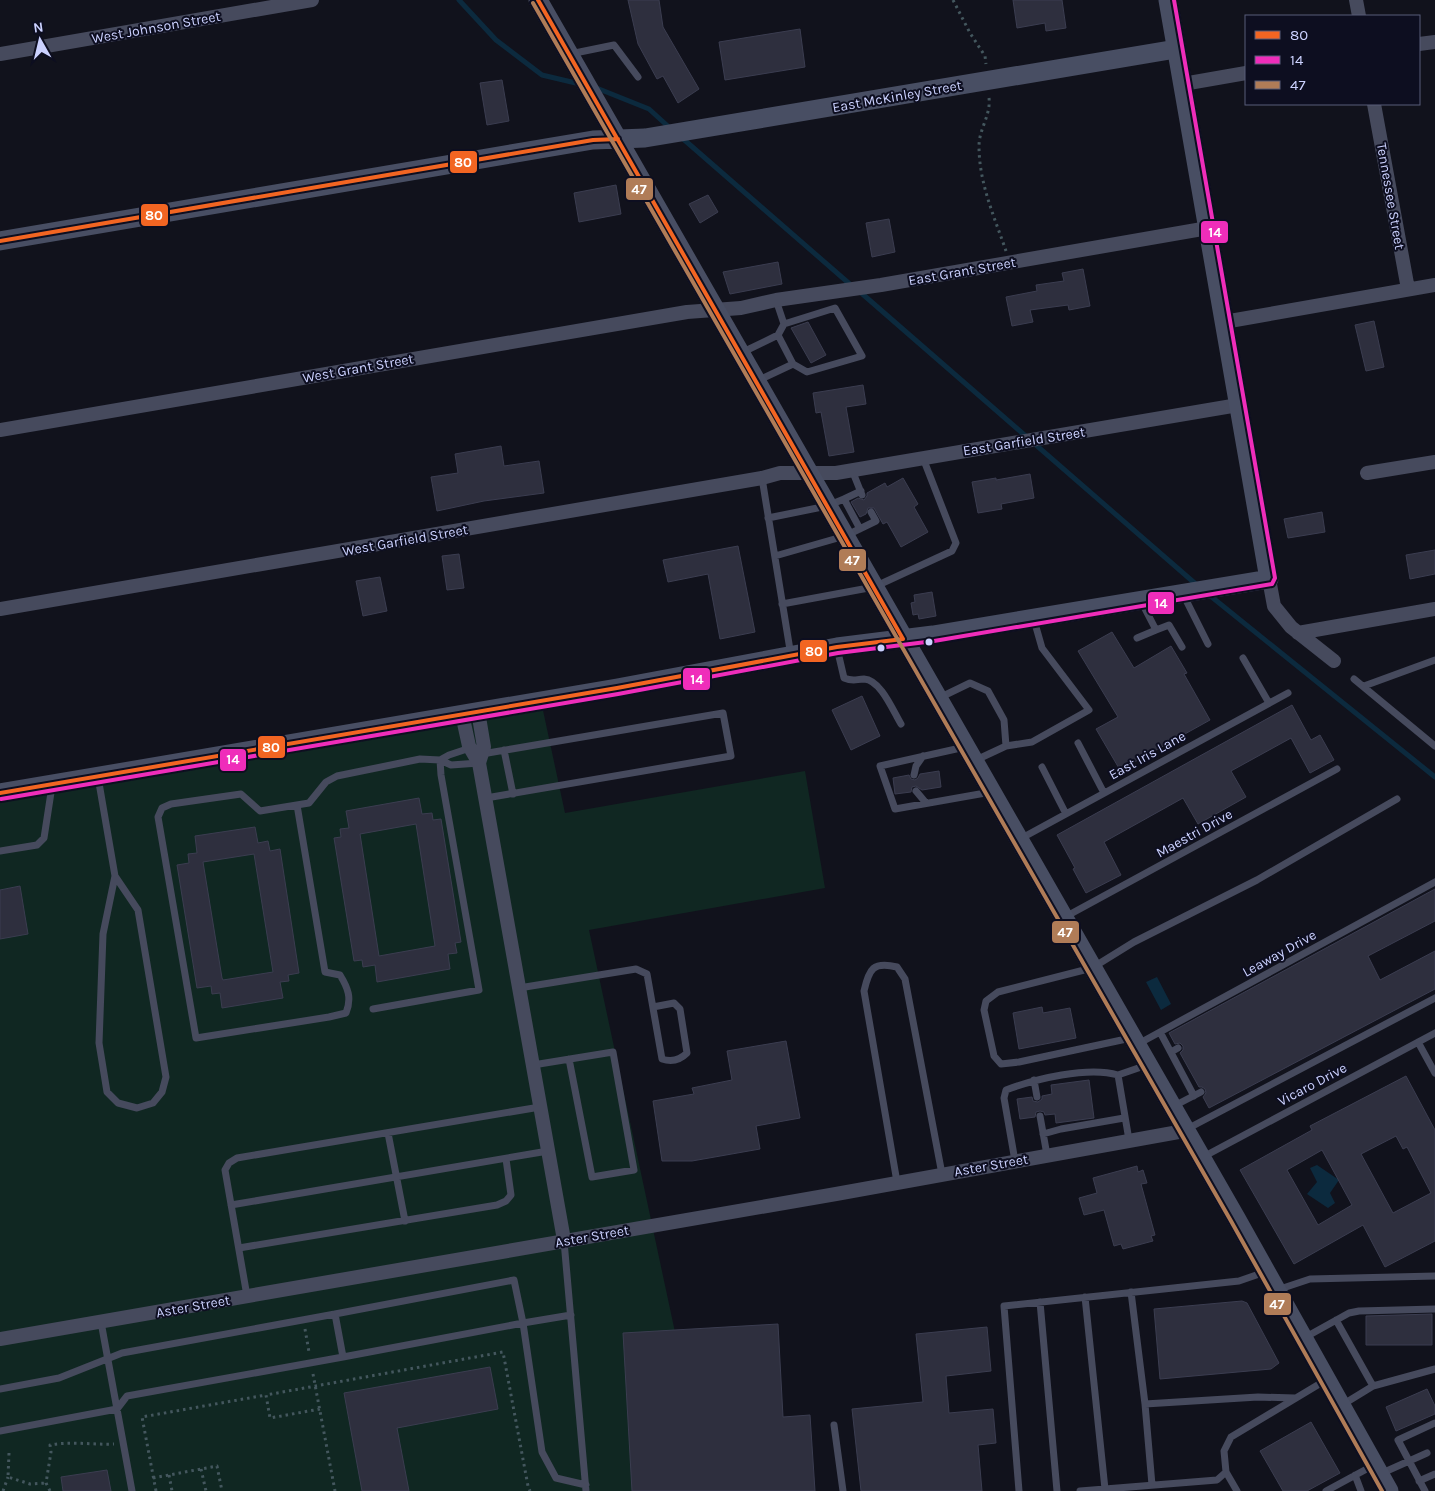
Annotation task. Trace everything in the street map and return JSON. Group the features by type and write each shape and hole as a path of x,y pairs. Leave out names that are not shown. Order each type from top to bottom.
{"street":[{"name":"West Johnson Street","path":"0,54 312,0"},
{"path":"538,0 809,473 835,503 852,533 874,586 903,639 1277,1290 1389,1491"},
{"path":"1168,0 1274,606 1291,627 1334,661"},
{"path":"1356,0 1359,15"},
{"path":"1420,44 1435,42"},
{"name":"East McKinley Street","path":"0,241 593,140 649,137 1176,49"},
{"path":"1183,84 1245,74"},
{"name":"Tennessee Street","path":"1374,105 1408,289"},
{"name":"East Grant Street","path":"716,310 741,308 776,300 881,285 1208,228"},
{"path":"1224,322 1435,285"},
{"name":"West Grant Street","path":"0,430 688,312 716,310"},
{"name":"East Garfield Street","path":"809,473 852,470 1238,405"},
{"path":"1367,473 1435,462"},
{"name":"West Garfield Street","path":"0,609 762,478 780,473 809,473"},
{"path":"0,793 837,648 1141,601 1269,579"},
{"path":"1298,633 1435,609"},
{"path":"470,713 484,747 477,755 564,1240"},
{"name":"Aster Street","path":"0,1338 101,1322 1184,1131"}],"lane":[{"path":"566,50 614,45 638,77"},
{"path":"776,300 784,324"},
{"path":"740,354 778,335 784,324 835,308 862,356 807,372 793,364 778,335"},
{"path":"756,382 793,364"},
{"path":"782,604 874,586 952,551 956,543 923,458"},
{"path":"768,518 835,503 862,493 852,470"},
{"path":"762,478 791,657"},
{"path":"774,556 852,533 876,521 870,512"},
{"path":"1182,594 1208,644"},
{"path":"1141,601 1156,630"},
{"path":"991,792 895,809 880,766 924,756 969,754 1032,742 1089,710 1042,648 1033,618"},
{"path":"1137,638 1169,625 1182,647"},
{"path":"837,648 844,678 852,681 866,679 879,686 901,724"},
{"path":"1243,658 1269,703"},
{"path":"1364,686 1435,660"},
{"path":"1354,678 1435,746"},
{"path":"938,699 970,683 988,690 1004,720 1006,746"},
{"name":"East Iris Lane","path":"1018,840 1288,693"},
{"path":"440,760 448,755 477,755 723,713 731,756 486,798"},
{"path":"1078,743 1104,793"},
{"path":"504,750 513,794"},
{"path":"297,805 325,972 340,974 348,989 350,1004 346,1013 329,1017 196,1038 158,817 162,808 172,804 241,794 260,811 309,803 326,782 337,776 420,759 440,760 451,765 477,755"},
{"path":"914,775 916,766 924,756"},
{"path":"373,1009 479,990 441,775 440,760"},
{"path":"1042,767 1066,814"},
{"name":"Maestri Drive","path":"1063,918 1337,769"},
{"path":"98,776 115,876 103,934 100,1043 107,1092 118,1103 137,1108 153,1103 162,1092 166,1077 138,910 115,876"},
{"path":"0,851 37,845 44,838 52,784"},
{"path":"916,791 926,803"},
{"path":"1092,968 1134,942 1257,880 1397,799"},
{"name":"Leaway Drive","path":"1092,968 998,992 986,1001 984,1010 994,1056 1001,1064 1134,1041 1160,1032 1435,882"},
{"path":"897,1182 864,991 868,975 874,967 885,964 897,967 905,979 942,1174"},
{"path":"519,988 636,969 647,974 662,1059 668,1061 682,1059 687,1053 680,1009 674,1003 653,1007"},
{"path":"1184,1131 1435,998"},
{"path":"1160,1032 1174,1050 1198,1094 1171,1108"},
{"name":"Vicaro Drive","path":"1201,1158 1435,1034"},
{"path":"1418,1042 1435,1074"},
{"path":"533,1065 569,1059 614,1052 634,1170 592,1177 569,1059"},
{"path":"1015,1161 1004,1098 1006,1090 1034,1080 1105,1071 1118,1075 1147,1065"},
{"path":"1118,1075 1129,1140"},
{"path":"1034,1080 1036,1096"},
{"path":"247,1296 225,1170 229,1163 237,1158 540,1107"},
{"path":"1040,1116 1047,1155"},
{"path":"1043,1134 1124,1118"},
{"path":"388,1133 404,1221"},
{"path":"231,1205 548,1151"},
{"path":"239,1248 497,1206 506,1202 511,1195 506,1159"},
{"path":"0,1389 59,1378 122,1353 514,1280 542,1452 556,1478 586,1488 564,1240"},
{"path":"1019,1491 1004,1306 1239,1281 1266,1272"},
{"path":"1277,1290 1310,1279 1435,1276"},
{"path":"1131,1292 1145,1404 1152,1485"},
{"path":"1086,1297 1105,1489"},
{"path":"1040,1302 1058,1491"},
{"path":"1304,1338 1349,1313 1359,1311 1435,1309"},
{"path":"335,1314 343,1357"},
{"path":"0,1431 117,1409 128,1396 571,1315"},
{"path":"1336,1320 1373,1386"},
{"path":"101,1322 132,1491"},
{"path":"1342,1405 1373,1386 1435,1369"},
{"path":"1237,1491 1226,1472 1224,1451 1231,1437 1327,1379"},
{"path":"1145,1404 1258,1397 1296,1398"},
{"path":"1425,1491 1398,1440 1435,1423"},
{"path":"834,1425 843,1491"},
{"path":"1326,1491 1355,1475 1409,1461 1427,1453"},
{"path":"1080,1491 1217,1480 1226,1472"},
{"path":"1420,1481 1435,1474"},
{"path":"1355,1475 1361,1491"}],"path":[{"path":"953,0 970,33 985,56 990,107 979,144 981,168 988,201 1011,262"},
{"path":"304,1328 310,1355"},
{"path":"156,1491 142,1417 503,1352 530,1491"},
{"path":"313,1370 335,1491"},
{"path":"266,1395 270,1418 320,1409"},
{"path":"50,1491 46,1483 52,1452 50,1445 68,1442 77,1444 115,1444 116,1453"},
{"path":"2,1491 8,1478 9,1453"},
{"path":"153,1478 217,1466 222,1491"},
{"path":"201,1469 206,1491"},
{"path":"169,1475 172,1491"},
{"path":"8,1478 30,1484 46,1483"}],"green space":[{"path":"541,701 565,813 805,771 825,888 589,930 709,1491 0,1491 0,792"}],"water":[{"path":"1157,977 1171,1004 1161,1010 1146,982"},
{"path":"1317,1165 1339,1180 1330,1193 1335,1203 1328,1208 1307,1194 1317,1182 1310,1168"}],"building":[{"path":"628,0 659,0 663,27 699,89 678,103 663,76 657,79 638,44"},
{"path":"1013,0 1062,0 1066,28 1046,31 1045,23 1017,28"},
{"path":"800,29 805,67 725,80 719,42"},
{"path":"502,80 509,121 487,125 480,83"},
{"path":"616,185 621,214 579,222 574,193"},
{"path":"708,195 718,212 700,223 689,204"},
{"path":"889,219 895,252 872,257 866,223"},
{"path":"778,262 782,284 730,294 723,272"},
{"path":"1083,269 1090,306 1069,310 1068,305 1030,310 1033,322 1012,326 1006,297 1037,291 1036,285 1064,281 1062,273"},
{"path":"1374,321 1384,367 1366,371 1355,325"},
{"path":"808,322 826,355 811,363 791,328"},
{"path":"863,385 866,404 846,407 854,452 829,456 821,412 816,413 813,393"},
{"path":"501,446 504,466 539,461 544,493 484,501 437,511 431,477 458,473 455,454"},
{"path":"1030,474 1034,498 1001,504 1002,509 978,513 972,482"},
{"path":"903,478 918,504 914,507 928,532 901,547 887,522 883,524 874,508 868,508 866,514 860,517 851,502 858,498 864,500 867,493 885,483 887,487"},
{"path":"1322,512 1325,532 1288,538 1284,519"},
{"path":"738,546 755,632 720,639 708,574 668,582 663,560"},
{"path":"1435,550 1435,574 1410,579 1406,555"},
{"path":"459,554 464,588 447,590 442,556"},
{"path":"380,577 387,611 363,616 356,581"},
{"path":"932,592 936,616 919,619 918,614 913,615 911,603 915,602 914,595"},
{"path":"1112,632 1134,668 1171,646 1187,673 1184,674 1210,720 1120,770 1096,729 1118,717 1078,651"},
{"path":"862,696 880,736 851,750 832,710"},
{"path":"1292,705 1311,740 1320,735 1334,760 1310,773 1291,738 1231,771 1246,797 1198,824 1183,798 1104,842 1121,875 1086,893 1057,835"},
{"path":"939,771 941,787 922,790 916,786 912,787 911,792 895,794 893,778 909,775 911,779 915,780 920,774"},
{"path":"419,798 422,814 432,813 433,820 441,819 461,942 455,943 457,953 448,954 450,969 377,982 375,965 363,967 362,960 354,961 334,838 341,837 340,829 349,828 346,811","holes":["416,824 435,946 379,956 360,834"]},
{"path":"255,827 258,843 268,841 270,851 280,849 299,973 288,975 289,981 280,982 283,998 222,1008 220,993 212,994 211,986 197,988 177,865 189,863 188,854 197,853 195,836","holes":["254,854 273,972 223,980 203,862"]},
{"path":"20,886 28,934 0,939 0,890"},
{"path":"1435,889 1435,921 1368,956 1380,980 1435,951 1435,989 1209,1108 1203,1097 1206,1093 1205,1089 1199,1087 1180,1053 1183,1050 1183,1046 1180,1043 1175,1044 1169,1033"},
{"path":"1042,1007 1043,1013 1070,1008 1076,1038 1019,1049 1013,1013"},
{"path":"786,1041 800,1118 756,1126 760,1149 692,1161 662,1161 653,1101 694,1094 692,1088 732,1080 727,1051"},
{"path":"1406,1076 1435,1130 1435,1241 1385,1267 1363,1225 1294,1264 1240,1170 1312,1130 1310,1126","holes":["1396,1136 1403,1149 1407,1147 1431,1193 1393,1213 1361,1154","1322,1150 1352,1205 1318,1225 1287,1170"]},
{"path":"1089,1080 1094,1118 1056,1123 1055,1114 1045,1115 1044,1112 1040,1111 1036,1112 1035,1117 1020,1119 1017,1099 1032,1097 1033,1101 1038,1102 1042,1099 1042,1096 1052,1094 1051,1085"},
{"path":"1137,1166 1138,1172 1143,1170 1147,1183 1141,1184 1155,1235 1151,1236 1153,1241 1123,1249 1121,1244 1114,1246 1104,1210 1084,1215 1079,1198 1097,1193 1093,1178"},
{"path":"1242,1301 1247,1303 1279,1363 1271,1369 1160,1379 1154,1309"},
{"path":"1432,1314 1432,1345 1366,1345 1366,1316"},
{"path":"778,1324 783,1417 810,1415 815,1491 632,1491 623,1333"},
{"path":"987,1327 991,1371 946,1376 949,1413 993,1409 996,1443 978,1445 982,1491 861,1491 852,1409 923,1402 916,1334"},
{"path":"490,1367 498,1409 397,1428 409,1491 362,1491 344,1393"},
{"path":"1427,1389 1435,1406 1435,1414 1396,1431 1386,1407"},
{"path":"1311,1422 1340,1473 1307,1491 1283,1491 1260,1451"},
{"path":"107,1470 111,1491 63,1491 61,1477"}],"waterway":[{"path":"459,0 496,40 542,75 580,84"},
{"path":"594,87 649,109 671,129"},
{"path":"681,137 852,286"},
{"path":"859,291 1198,586"},
{"path":"1208,594 1435,777"}],"transit line":[{"name":"80","path":"0,793 617,688 837,647 903,639 538,0"},
{"name":"14","path":"1,799 618,694 838,653 934,641 1272,584 1275,578 1174,0"},
{"name":"47","path":"533,3 1231,1221 1382,1491"},
{"name":"80","path":"0,241 593,140 618,139"}]}
